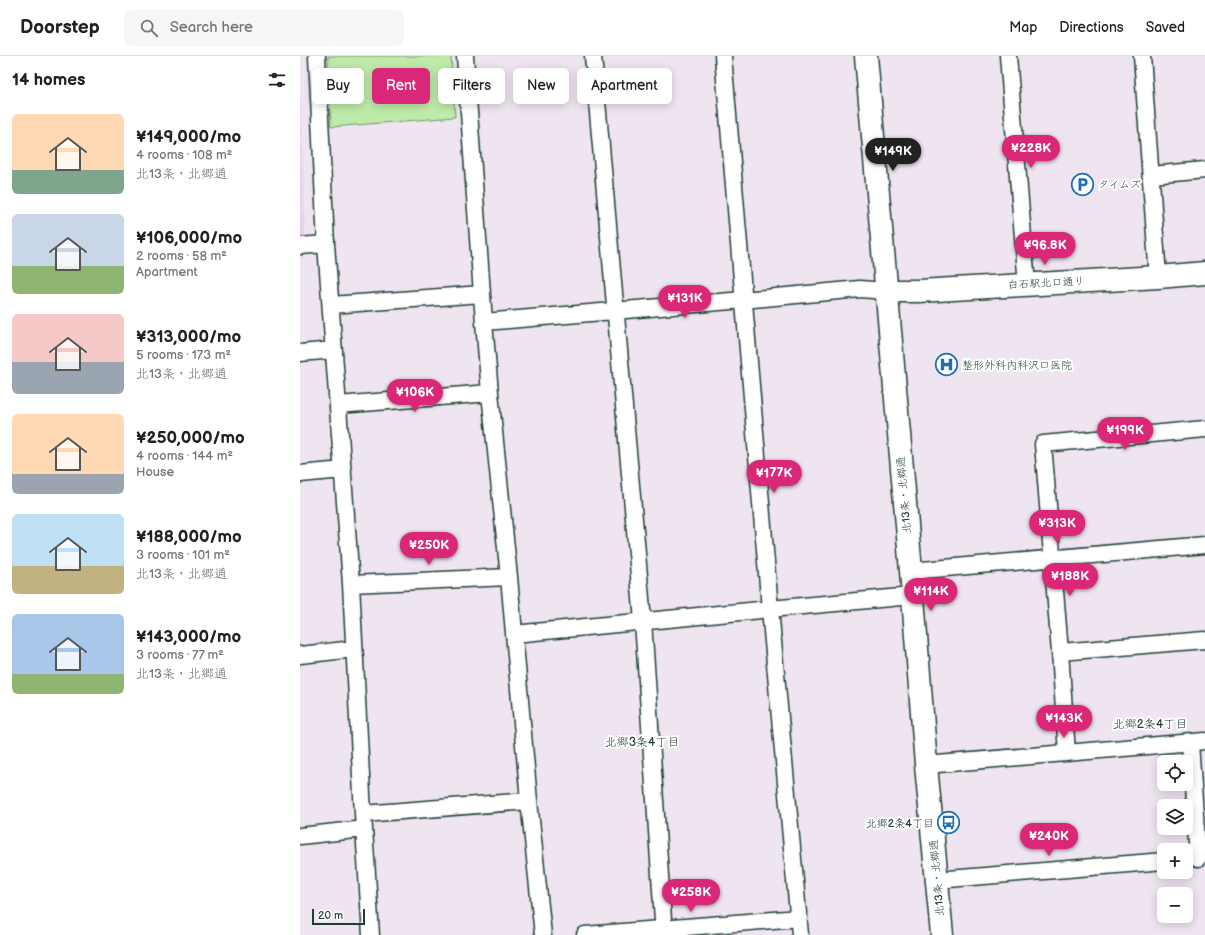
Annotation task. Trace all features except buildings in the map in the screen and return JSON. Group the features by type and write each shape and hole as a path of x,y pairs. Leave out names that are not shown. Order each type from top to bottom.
{"main road":[{"name":"北13条・北郷通","path":"866,56 911,571 926,765 942,935"},
{"name":"白石駅北口通り","path":"886,291 919,291 1205,273"}],"street":[{"path":"317,56 326,244 351,584 363,822 371,935"},
{"path":"465,56 490,393 543,935"},
{"path":"593,56 643,621 664,932"},
{"path":"722,56 800,935"},
{"path":"1008,56 1027,284"},
{"path":"1142,56 1158,277"},
{"path":"1151,174 1205,170"},
{"path":"300,246 326,244"},
{"path":"484,322 860,290 886,291"},
{"path":"331,305 482,294"},
{"path":"300,353 334,350"},
{"path":"338,405 490,393"},
{"path":"1067,753 1042,444 1205,429"},
{"path":"300,474 343,470"},
{"path":"911,571 1205,545"},
{"path":"351,584 509,576"},
{"path":"514,634 770,608 912,596"},
{"path":"1060,652 1205,640"},
{"path":"300,655 354,650"},
{"path":"926,765 1198,742 1196,858"},
{"path":"300,836 363,822 529,801"},
{"path":"937,880 1157,862"},
{"path":"585,935 664,932 799,918"}],"shaded area":[{"path":"300,92 305,238 300,238"}],"green space":[{"path":"328,56 451,56 452,68 438,68 438,104 454,104 455,117 331,127 330,104 364,104 364,68 329,68"}],"place":[{"name":"タイムズ","path":"1082,184"},
{"name":"整形外科内科沢口医院","path":"946,365"},
{"name":"北郷2条4丁目","path":"949,823"}],"district":[{"name":"北郷2条4丁目","path":"1150,724"},
{"name":"北郷3条4丁目","path":"642,742"}]}
